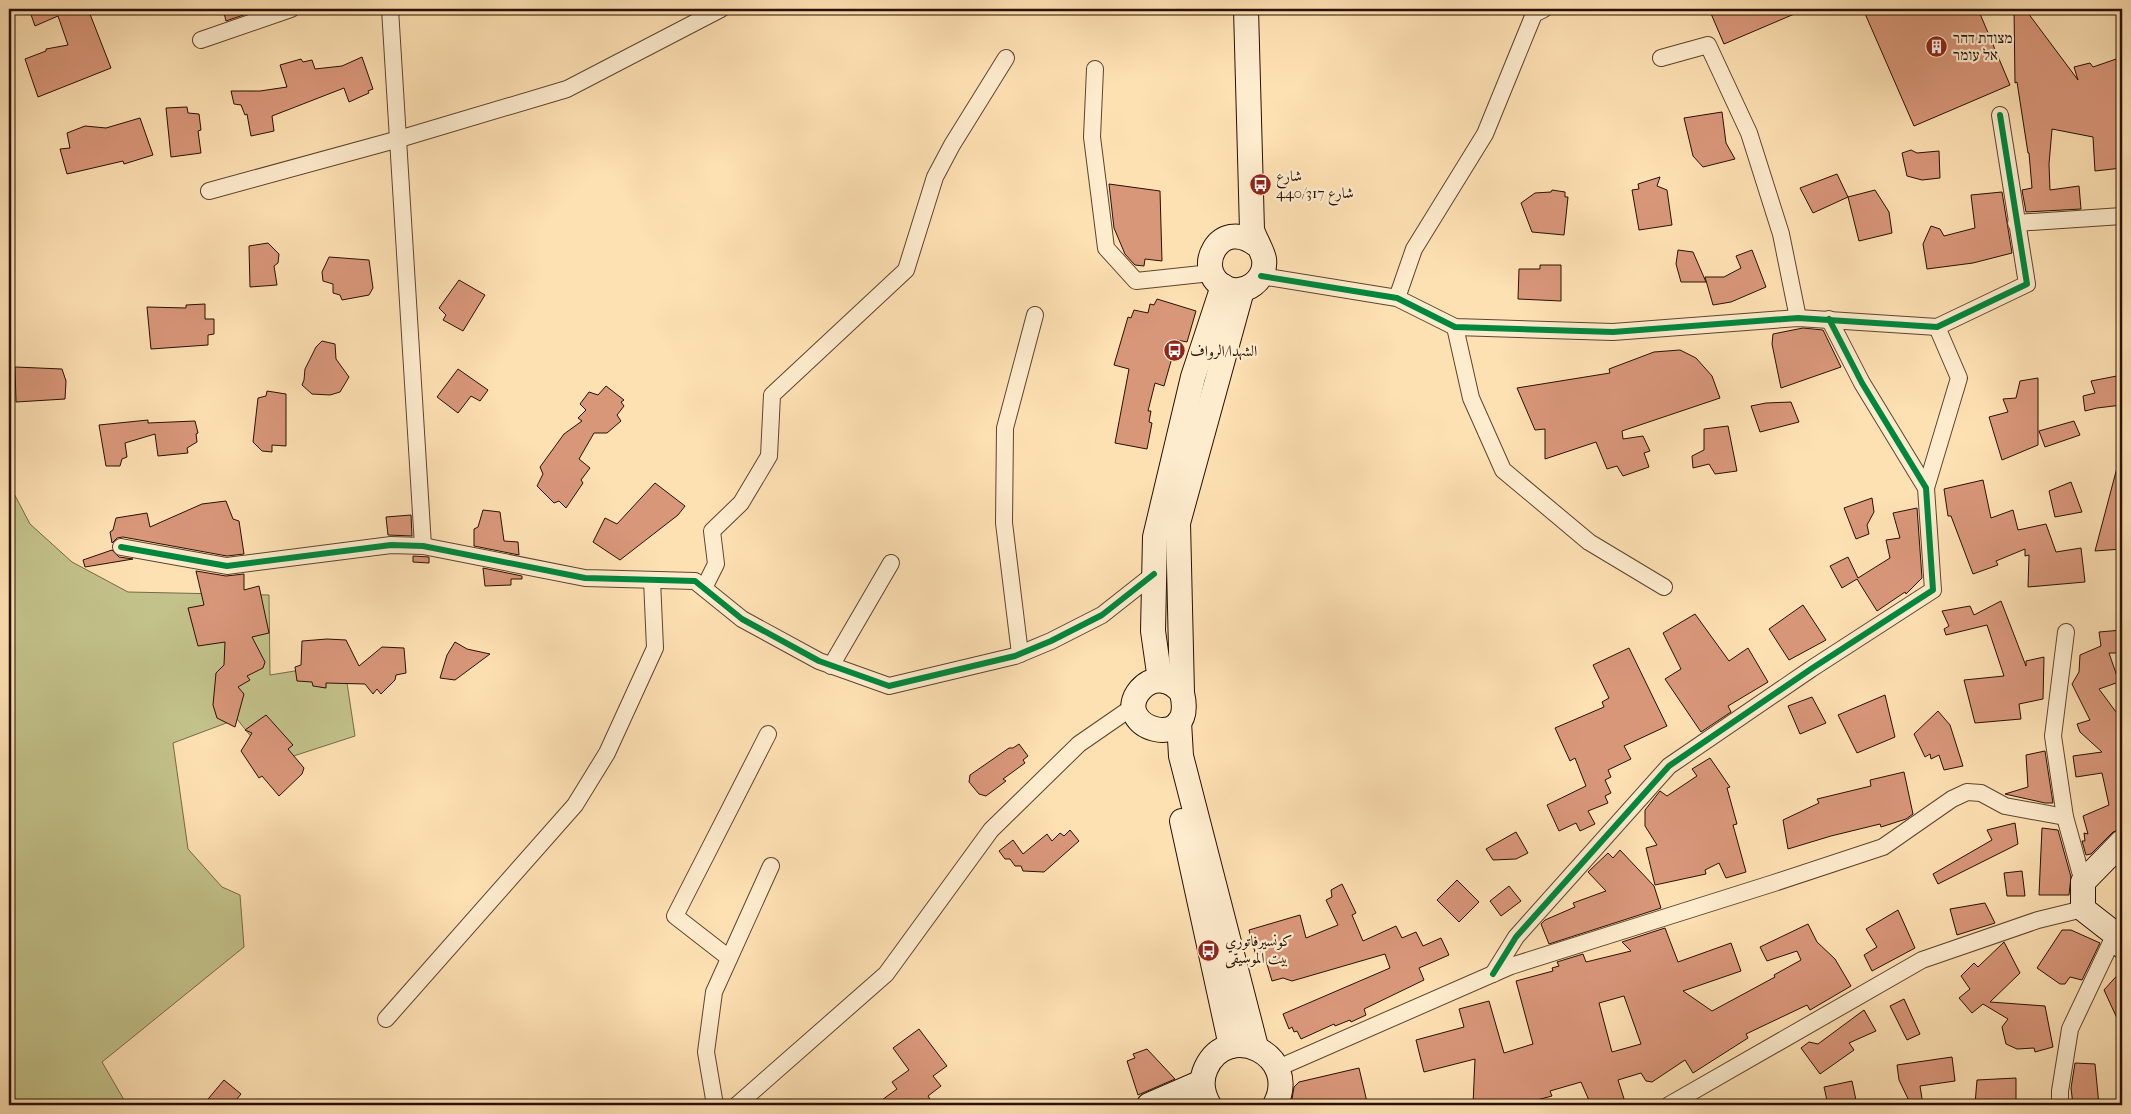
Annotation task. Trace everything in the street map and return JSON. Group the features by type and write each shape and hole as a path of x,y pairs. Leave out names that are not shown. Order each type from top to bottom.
{"street":[{"path":"201,40 291,9"},
{"path":"390,9 422,546"},
{"path":"209,191 399,139 567,89 721,9"},
{"path":"1234,9 1236,235"},
{"path":"1095,68 1092,137 1106,248 1136,281 1225,283 1251,286 1261,276 1264,267 1264,257 1257,245 1252,230 1246,9"},
{"path":"1398,298 1414,249 1485,134 1534,14 1544,9"},
{"path":"1661,58 1708,45 1749,132 1781,234 1798,318"},
{"path":"704,588 716,564 712,531 741,503 768,456 772,395 906,270 934,177 1006,58"},
{"path":"1261,276 1398,298 1455,327 1612,332 1798,318 1937,327 2027,284 2000,115"},
{"path":"2016,223 2122,216"},
{"path":"1153,730 1170,728 1179,722 1185,706 1182,694 1178,523 1225,283 1210,259 1212,250 1218,242 1236,235 1250,239 1257,245"},
{"path":"1160,680 1153,631 1155,537 1193,377 1225,283"},
{"path":"1020,654 1004,523 1006,428 1035,315"},
{"path":"1829,319 1862,383 1926,488"},
{"path":"1455,327 1471,398 1503,470 1589,542 1664,587"},
{"path":"1493,974 1516,936 1669,766 1811,669 1933,590 1926,488 1959,378 1937,327"},
{"path":"121,547 227,566 391,545 422,546 585,578 695,581 742,619 819,661 889,686 1020,654 1051,641 1102,615 1130,591 1154,574"},
{"path":"831,666 891,563"},
{"path":"386,1019 575,805 607,753 655,648 652,580"},
{"path":"2060,1105 2060,1091 2070,1028 2118,940 2084,909 2083,882 2065,817 2053,736 2066,632"},
{"path":"1182,694 1176,686 1160,680 1144,686 1138,692 1134,706 1141,722 1153,730 1167,755 1231,1046"},
{"path":"737,1105 886,974 991,830 1079,744 1134,706"},
{"path":"1179,722 1181,756 1256,1047"},
{"path":"729,958 675,916 768,734"},
{"path":"1278,1068 1511,966 1883,847 1952,799 1967,792 1981,793 2005,806 2065,817"},
{"path":"2083,882 2122,842"},
{"path":"715,1105 706,1052 714,992 771,866"},
{"path":"1669,1105 1922,960 2038,920 2084,909"},
{"path":"1209,1105 1204,1096 1202,1082 1209,1062 1219,1052 1231,1046 1242,1045 1256,1047 1270,1056 1278,1068 1282,1083 1280,1096 1275,1105"},
{"path":"1149,1105 1202,1082"}],"shaded area":[{"path":"9,484 30,524 72,562 128,592 269,595 270,675 344,663 355,736 272,763 237,719 173,743 188,849 222,887 240,895 244,947 102,1062 127,1105 9,1105"}],"building":[{"path":"29,9 88,9 111,68 38,97 25,59 46,51 46,49 68,45 58,16 35,26"},
{"path":"223,9 261,9 226,21"},
{"path":"1709,9 1806,9 1724,44"},
{"name":"מצודת דהר אל עומר","path":"1863,9 1978,9 2010,85 1914,126"},
{"path":"2014,9 2025,9 2078,80 2074,67 2090,63 2093,67 2122,57 2122,168 2095,171 2093,137 2052,129 2049,164 2050,190 2079,186 2081,209 2026,212 2022,190 2032,188 2029,153 2017,82 2015,83"},
{"path":"362,57 373,89 368,91 369,93 349,102 344,88 272,116 274,131 251,136 247,114 245,115 241,105 234,104 231,91 260,91 287,87 280,65 301,59 303,62 312,60 315,69 342,66"},
{"path":"187,107 188,113 199,114 201,130 198,131 201,153 171,157 166,108"},
{"path":"1722,112 1726,143 1735,159 1703,167 1693,156 1684,118"},
{"path":"140,118 153,155 124,164 123,161 67,174 60,149 70,148 67,133 85,126 106,128"},
{"path":"1911,150 1917,153 1939,151 1940,178 1922,180 1907,176 1902,153"},
{"path":"1837,174 1848,197 1813,213 1800,188"},
{"path":"1660,177 1657,186 1667,190 1672,225 1639,230 1632,190 1639,189 1638,184"},
{"path":"1109,184 1160,191 1162,261 1145,259 1144,266 1135,265 1125,254 1114,228"},
{"path":"1552,190 1565,192 1565,197 1568,197 1564,235 1532,232 1521,203 1535,193 1551,192"},
{"path":"1875,190 1889,212 1892,233 1859,241 1848,197"},
{"path":"2002,192 2012,253 1973,263 1927,269 1923,244 1931,226 1940,229 1944,236 1975,228 1971,195"},
{"path":"268,243 279,254 278,263 274,266 277,285 250,287 249,246"},
{"path":"1678,250 1693,252 1706,282 1681,282 1676,264"},
{"path":"1752,250 1766,287 1731,302 1713,305 1705,277 1724,277 1741,268 1736,256"},
{"path":"329,257 369,260 373,288 369,295 342,300 340,295 333,293 333,284 323,281 322,272"},
{"path":"1540,265 1561,265 1561,301 1518,299 1519,269 1540,269"},
{"path":"459,280 485,295 463,331 443,320 446,315 439,308"},
{"path":"1157,299 1196,311 1187,342 1177,340 1164,386 1155,383 1148,411 1151,411 1149,422 1152,423 1147,449 1115,443 1129,369 1114,365 1128,317 1131,318 1134,310 1148,313 1150,304 1154,305"},
{"path":"205,304 205,319 214,319 214,334 208,335 208,345 151,349 147,307 186,308 186,305"},
{"path":"1803,328 1823,330 1841,367 1781,388 1772,344 1773,334"},
{"path":"322,341 335,344 336,359 349,377 340,392 330,395 312,394 302,385 305,369 316,347"},
{"path":"1680,350 1696,358 1712,376 1720,398 1622,431 1623,439 1643,436 1650,451 1644,453 1649,467 1623,476 1617,466 1607,469 1596,442 1545,459 1545,429 1535,430 1517,388 1610,373 1609,369 1654,352"},
{"path":"15,367 62,369 66,381 65,399 16,402"},
{"path":"458,369 488,390 480,401 471,396 458,413 437,397"},
{"path":"2122,375 2122,405 2085,411 2083,396 2095,393 2091,381"},
{"path":"2038,378 2038,445 2002,460 1989,417 2008,412 2003,399 2016,398 2020,381"},
{"path":"606,386 624,400 621,402 624,406 617,415 621,421 607,433 594,433 579,459 590,468 581,480 583,483 566,508 559,501 554,503 537,486 543,474 540,467 564,434 582,421 578,418 586,410 580,404 589,392 598,395"},
{"path":"267,391 286,394 286,446 272,445 272,452 262,451 253,442 258,398 266,396"},
{"path":"1791,402 1799,422 1760,432 1751,406"},
{"path":"148,420 148,423 195,421 198,433 196,434 197,442 187,448 188,453 158,456 155,434 125,443 127,457 122,459 120,466 106,466 99,425"},
{"path":"2074,421 2080,435 2045,447 2039,431"},
{"path":"1728,426 1737,471 1715,474 1709,464 1693,468 1692,456 1704,450 1704,429"},
{"path":"2118,464 2122,465 2122,549 2095,551"},
{"path":"1983,480 1991,518 2013,510 2018,530 2046,524 2056,552 2081,548 2085,582 2028,587 2029,555 2025,556 2025,549 1996,561 1998,565 1973,574 1951,516 1948,516 1944,489"},
{"path":"2071,482 2082,512 2055,517 2049,491"},
{"path":"655,483 685,506 678,515 620,560 593,542 605,518 617,524"},
{"path":"1872,498 1874,512 1867,525 1869,534 1856,539 1844,508"},
{"path":"226,501 233,519 239,521 244,554 227,556 123,537 117,538 112,543 110,532 113,530 116,518 147,513 150,527 202,504"},
{"path":"1917,508 1922,578 1906,594 1905,592 1877,611 1857,579 1842,588 1830,566 1848,557 1858,578 1890,558 1886,540 1900,538 1893,513"},
{"path":"483,510 500,512 504,541 518,542 519,555 474,546 474,529 478,527"},
{"path":"411,515 412,536 388,535 386,517"},
{"path":"112,550 119,557 133,559 85,567 83,560"},
{"path":"413,556 429,557 429,563 413,562"},
{"path":"483,568 522,576 522,579 511,579 511,585 485,586"},
{"path":"196,571 226,576 244,574 244,590 259,586 269,633 252,637 265,662 263,668 247,676 250,680 238,687 244,694 235,727 217,718 213,705 216,673 224,665 225,642 198,646 188,608 204,605"},
{"path":"2001,601 2026,666 2026,661 2044,657 2043,699 2019,704 2021,719 1975,723 1964,680 2004,676 1987,625 1946,635 1944,629 1949,626 1942,611 1970,606 1974,615"},
{"path":"1803,605 1826,640 1789,660 1769,629"},
{"path":"1695,614 1729,661 1748,648 1768,682 1728,706 1731,712 1701,732 1665,679 1681,669 1663,633"},
{"path":"2122,630 2122,653 2109,653 2119,682 2099,689 2116,712 2122,710 2122,829 2113,832 2091,854 2086,855 2082,841 2085,841 2084,833 2088,834 2083,816 2109,805 2102,773 2076,777 2073,756 2102,752 2080,732 2077,724 2090,720 2072,684 2079,672 2080,655 2101,646 2099,632"},
{"path":"346,640 359,666 382,647 404,648 406,673 396,675 395,680 381,694 377,689 373,694 365,684 326,683 326,688 313,686 312,682 297,681 295,667 301,665 302,641"},
{"path":"455,642 467,649 490,654 455,680 440,678 447,655"},
{"path":"1629,648 1667,726 1624,746 1631,759 1608,770 1611,777 1605,780 1611,793 1605,796 1608,803 1588,811 1595,824 1580,831 1576,823 1559,831 1547,805 1586,786 1575,758 1570,761 1555,728 1604,707 1602,702 1609,698 1593,665"},
{"path":"1885,695 1895,737 1857,753 1838,715"},
{"path":"1812,697 1826,723 1800,734 1788,706"},
{"path":"1938,711 1950,725 1963,766 1944,770 1939,755 1931,759 1930,754 1925,757 1914,734"},
{"path":"266,715 293,745 288,749 304,768 302,774 279,796 262,776 259,778 241,751 252,733 245,730"},
{"path":"1019,744 1028,756 1023,760 1025,763 1003,779 1006,781 986,796 979,794 969,782 970,775 1009,748"},
{"path":"2045,751 2053,803 2005,794 2028,787 2026,755"},
{"path":"1710,758 1730,787 1727,788 1737,824 1733,825 1746,872 1726,878 1719,863 1705,870 1706,874 1655,885 1646,848 1657,845 1645,826 1645,810 1660,791 1667,796 1697,776 1692,769"},
{"path":"1904,772 1913,814 1906,819 1881,827 1880,824 1831,836 1788,849 1783,820 1819,803 1817,799 1871,786 1870,780"},
{"path":"2015,823 2018,844 1938,884 1933,874 1992,840 1987,830"},
{"path":"2042,828 2058,830 2071,877 2069,895 2039,895"},
{"path":"1070,830 1079,841 1044,872 1023,871 1021,866 1015,866 1010,859 1005,859 999,851 1013,840 1023,854 1047,834 1052,841 1060,833 1064,836"},
{"path":"1516,832 1528,853 1516,859 1493,860 1486,849"},
{"path":"1620,850 1654,886 1661,908 1549,944 1541,924 1545,920 1575,907 1573,903 1606,891 1588,872 1608,853 1613,858"},
{"path":"2022,871 2025,896 2007,896 2004,873"},
{"path":"1457,880 1479,902 1459,922 1437,900"},
{"path":"1342,884 1356,913 1352,915 1363,941 1396,926 1402,938 1416,932 1423,946 1441,938 1449,955 1419,968 1424,980 1364,1009 1366,1015 1351,1022 1350,1020 1335,1026 1334,1024 1301,1039 1297,1031 1294,1032 1292,1027 1289,1029 1283,1014 1390,968 1385,954 1292,981 1283,978 1272,981 1264,954 1256,956 1249,930 1300,915 1306,938 1338,925 1326,900 1332,897 1331,890"},
{"path":"1509,886 1521,901 1501,916 1490,901"},
{"path":"1985,903 1995,923 1957,935 1950,909"},
{"path":"1898,910 1915,948 1872,971 1864,955 1877,947 1866,929"},
{"path":"1808,924 1817,942 1835,959 1851,986 1810,1010 1807,1005 1746,1034 1748,1038 1693,1073 1685,1060 1652,1082 1646,1081 1641,1073 1618,1080 1626,1105 1591,1105 1581,1082 1550,1091 1552,1096 1518,1105 1473,1105 1475,1059 1424,1072 1416,1040 1464,1027 1459,1009 1489,1001 1504,1053 1533,1044 1516,981 1553,971 1552,968 1559,966 1557,962 1583,954 1586,962 1631,951 1622,942 1665,928 1678,962 1731,943 1741,971 1683,991 1712,1011 1775,977 1774,975 1801,960 1797,951 1767,961 1760,947","holes":["1624,996 1641,1044 1612,1052 1599,1003"]},
{"path":"2062,930 2071,930 2100,943 2082,980 2070,977 2065,984 2060,984 2037,968"},
{"path":"2004,942 2020,973 1990,1002 2045,1006 2053,1047 2035,1052 2034,1048 2017,1049 2006,1044 2002,1027 2008,1019 1983,1004 1972,1013 1959,998 1970,989 1961,976 1974,963 1978,967"},
{"path":"2122,970 2122,1029 2104,990"},
{"path":"1904,999 1920,1034 1907,1040 1890,1006"},
{"path":"1864,1010 1876,1031 1849,1043 1854,1050 1820,1074 1801,1048 1809,1042 1818,1044"},
{"path":"919,1029 947,1066 933,1076 941,1086 928,1096 934,1105 875,1105 897,1089 892,1082 909,1070 893,1048"},
{"path":"1147,1049 1175,1079 1138,1095 1127,1061 1135,1058 1133,1054"},
{"path":"1952,1057 1955,1081 1920,1086 1923,1105 1911,1105 1899,1080 1897,1065"},
{"path":"2075,1063 2095,1064 2099,1105 2073,1105 2071,1088"},
{"path":"1359,1068 1367,1102 1354,1105 1291,1105 1294,1087 1299,1082"},
{"path":"2016,1078 2016,1105 1995,1105 1994,1102 1975,1104 1977,1080"},
{"path":"224,1080 241,1094 232,1105 203,1105"},
{"path":"1852,1081 1857,1105 1828,1105 1824,1087"}],"cycle path":[{"path":"1261,276 1397,298 1455,327 1613,332 1798,318 1937,327 2027,284 2000,115"},
{"path":"1493,974 1516,937 1669,766 1811,669 1933,590 1926,488 1862,383 1829,319"},
{"path":"121,547 227,566 391,545 423,546 585,578 695,581 742,619 819,661 889,686 1015,656 1051,641 1102,615 1154,574"}],"place":[{"name":"מצודת דהר אל עומר","path":"1937,47"},
{"name":"شارع 440/شارع 317","path":"1260,185"},
{"name":"الشهدا/الرواف","path":"1174,351"},
{"name":"كونسيرفاتوري بيت الموسيقى","path":"1209,950"}]}
